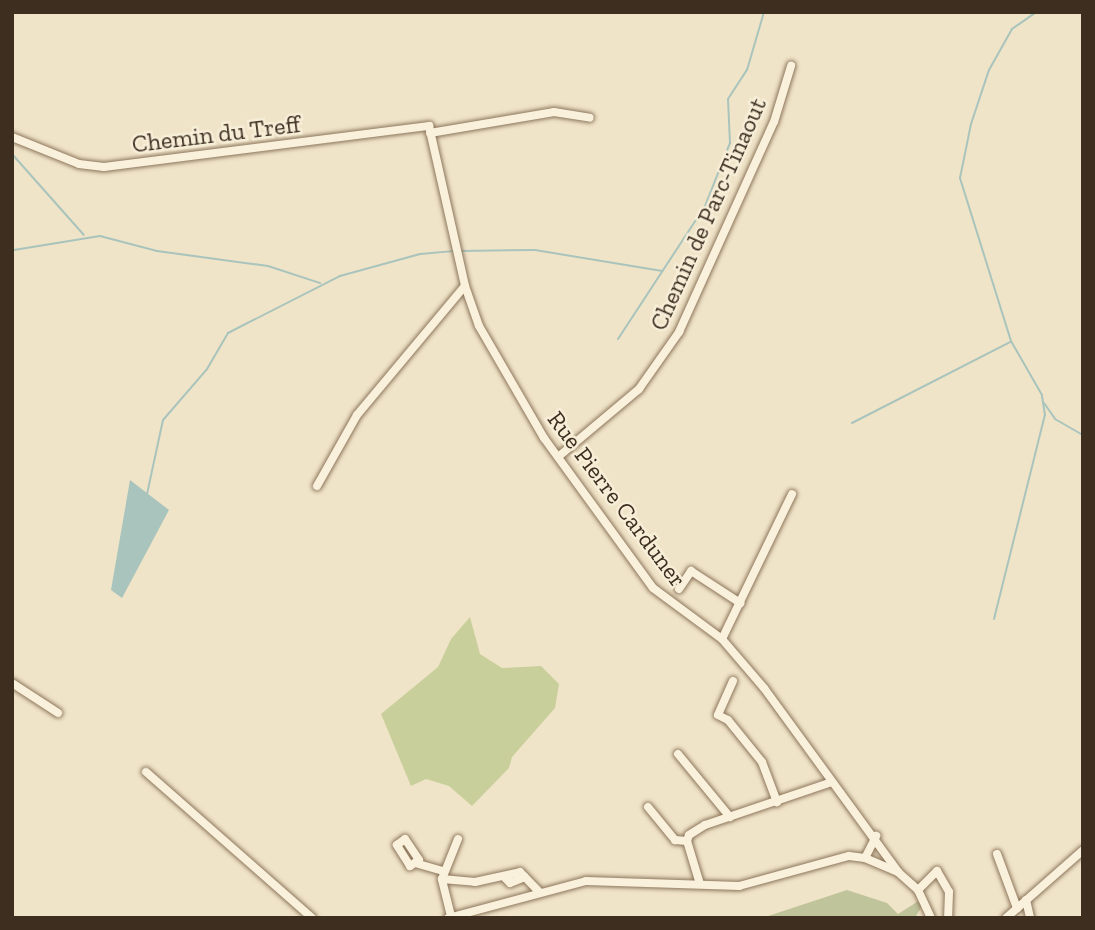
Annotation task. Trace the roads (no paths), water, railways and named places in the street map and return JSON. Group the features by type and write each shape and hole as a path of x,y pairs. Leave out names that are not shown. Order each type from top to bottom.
{"street":[{"name":"Chemin de Parc-Tinaout","path":"558,457 639,389 679,332 774,122 790,66"},
{"name":"Chemin du Treff","path":"12,137 79,164 104,167 554,112 590,118"},
{"name":"Rue Pierre Carduner","path":"430,129 465,286 496,361 558,457 653,587 722,639 876,836 898,872"},
{"path":"317,486 357,415 465,286"},
{"path":"722,639 792,494"},
{"path":"679,589 691,571 740,603"},
{"path":"733,681 718,715 728,720 762,762 777,802"},
{"path":"12,683 58,713"},
{"path":"678,754 730,817"},
{"path":"146,772 312,918"},
{"path":"687,841 697,828 832,782"},
{"path":"648,807 675,840 687,841"},
{"path":"865,858 876,836"},
{"path":"458,839 442,875 449,917 540,893 608,880 739,886 833,858 865,858 898,872 918,890 931,918"},
{"path":"687,841 700,884"},
{"path":"1006,918 1083,850"},
{"path":"997,854 1017,908"},
{"path":"415,863 442,875 475,882 505,878 510,883 525,877 540,893"},
{"path":"918,890 937,871 949,892 948,918"},
{"path":"1026,900 1030,918"}],"water":[{"path":"130,480 169,510 122,598 111,590"}],"waterway":[{"path":"618,339 705,206 730,143 728,99 747,70 764,12"},
{"path":"994,619 1045,415 1042,395 1011,341 960,178 971,124 989,70 1012,29 1036,12"},
{"path":"12,154 84,235"},
{"path":"14,250 100,236 157,251 268,266 320,283"},
{"path":"459,251 535,250 662,271"},
{"path":"147,494 163,420 207,369 228,333 340,276 420,254 453,251"},
{"path":"852,423 1010,342"},
{"path":"1044,403 1055,419 1083,435"}]}
